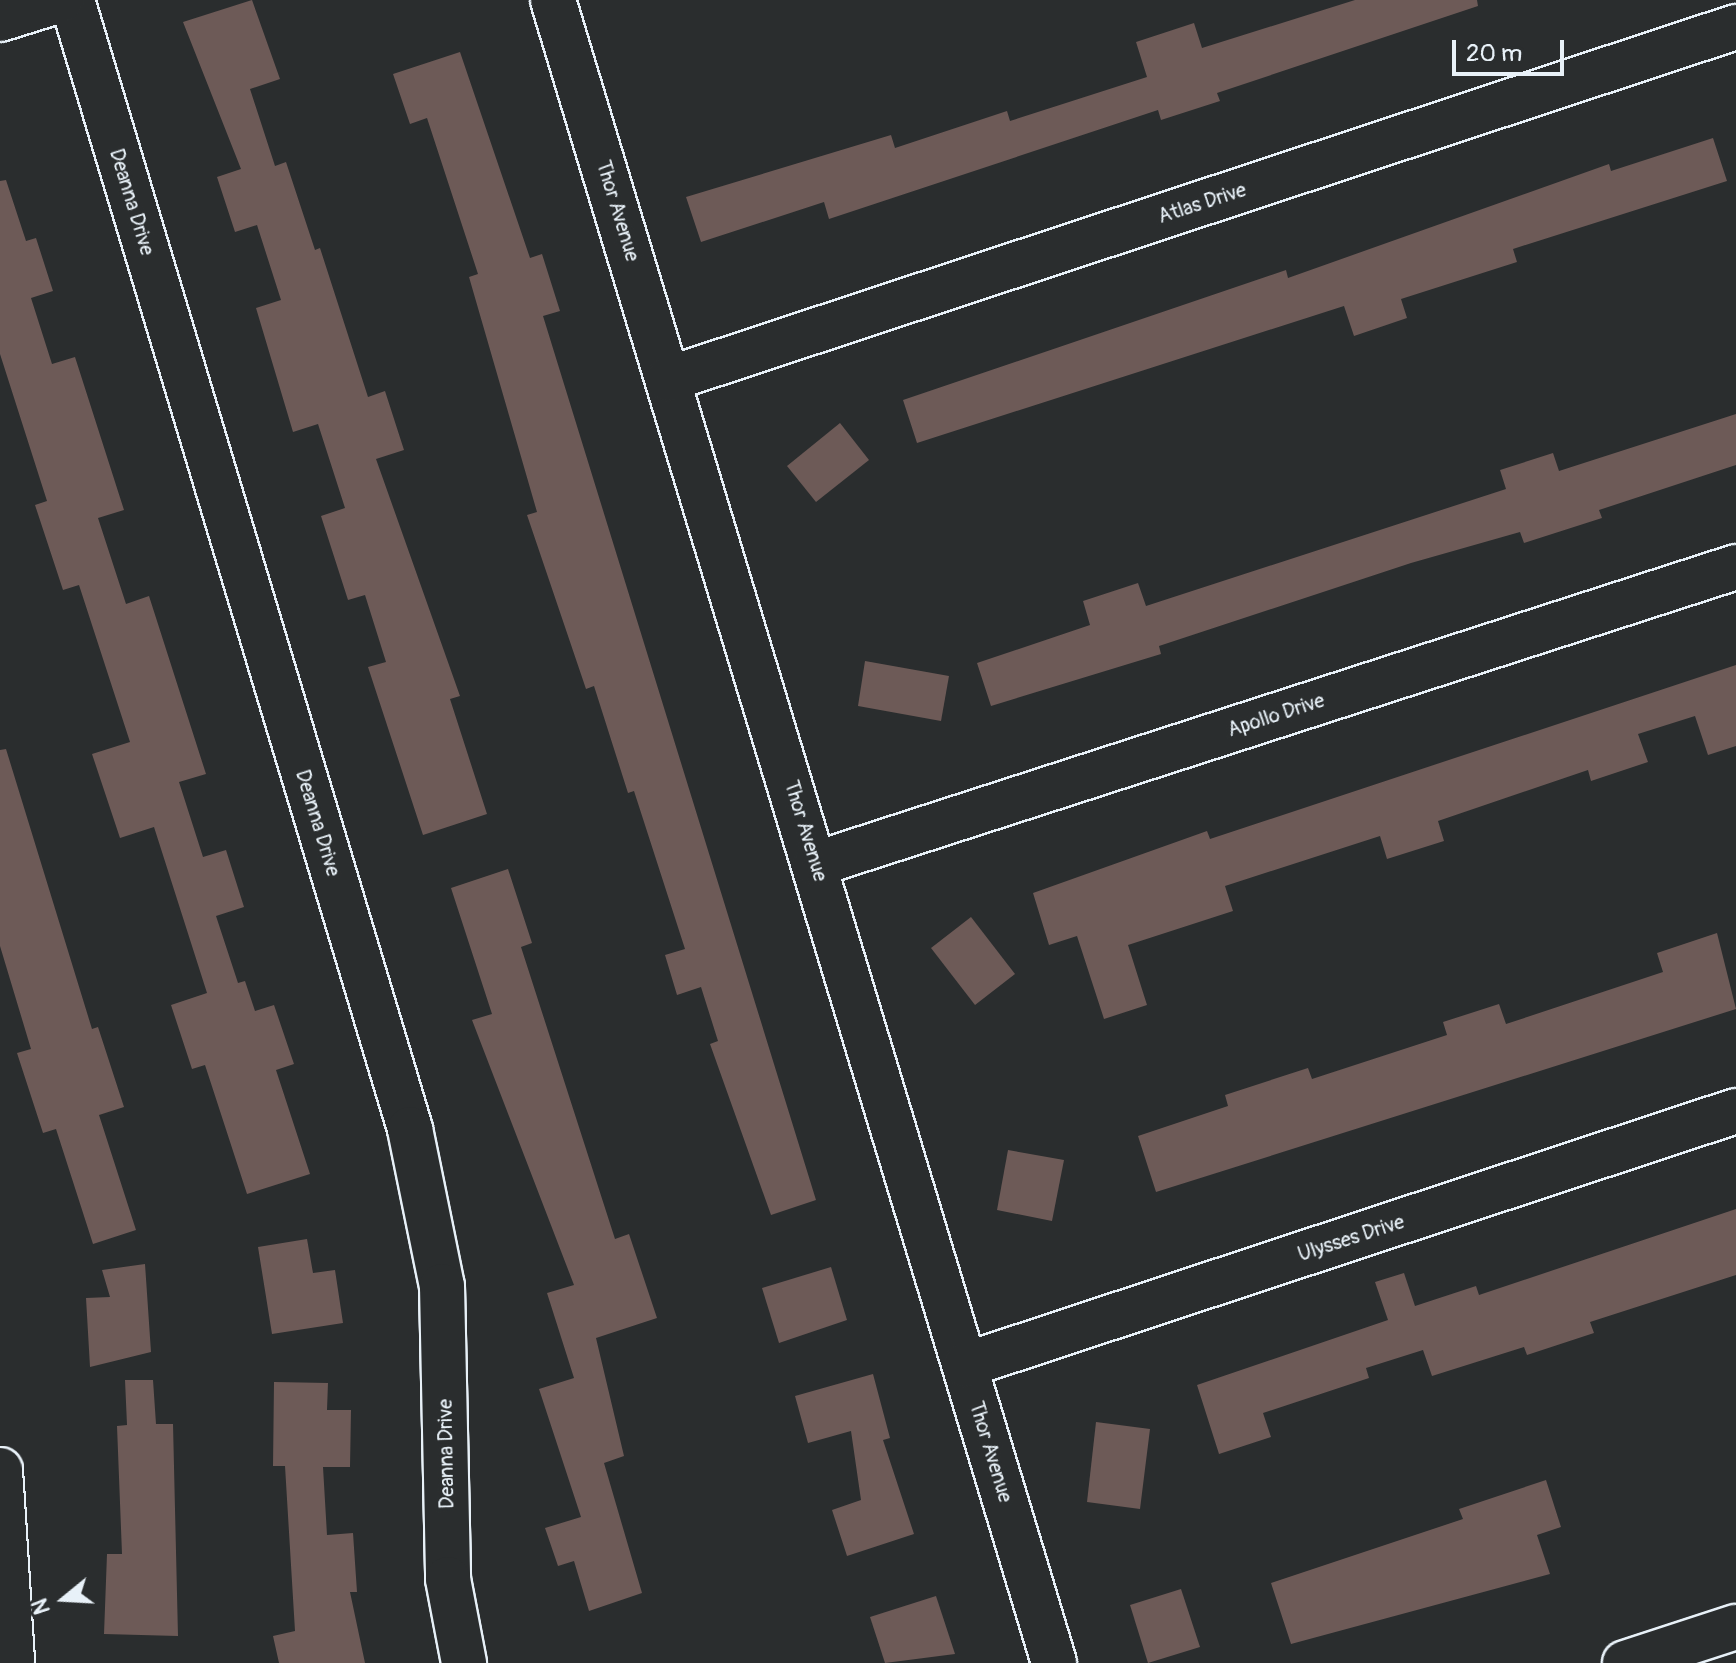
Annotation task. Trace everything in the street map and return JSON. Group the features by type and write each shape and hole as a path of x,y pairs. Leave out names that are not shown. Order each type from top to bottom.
{"street":[{"path":"0,19 61,0"},
{"name":"Deanna Drive","path":"72,0 410,1129 442,1286 448,1579 464,1663"},
{"name":"Thor Avenue","path":"553,0 816,864 1054,1663"},
{"name":"Atlas Drive","path":"669,379 1736,27"},
{"name":"Apollo Drive","path":"816,864 1736,567"},
{"name":"Ulysses Drive","path":"966,1365 1736,1111"},
{"path":"0,1470 12,1663"},
{"path":"1625,1663 1736,1627"}],"building":[{"path":"252,0 280,79 250,89 275,166 286,162 315,250 320,248 368,397 385,391 404,450 376,459 460,696 450,699 487,814 423,835 368,667 386,662 365,595 348,600 321,516 345,508 318,424 293,432 256,308 281,300 257,225 235,232 217,177 241,169 183,22"},
{"path":"1355,0 1477,0 1478,6 1217,93 1220,101 1161,120 1158,110 829,219 824,202 701,242 686,197 891,135 895,148 1007,111 1010,121 1147,77 1136,42 1194,23 1202,48"},
{"path":"460,52 530,258 542,254 560,311 543,316 816,1200 771,1215 710,1044 718,1041 701,987 677,995 665,955 685,949 634,791 628,793 594,686 586,689 527,515 537,512 469,277 478,274 427,118 410,124 393,74"},
{"path":"1713,138 1727,181 1513,249 1517,262 1401,299 1407,318 1354,336 1344,306 917,443 903,400 1286,270 1288,278 1609,164 1611,171"},
{"path":"6,180 26,241 36,238 53,291 31,298 52,364 75,357 124,510 98,518 126,604 149,596 206,774 179,782 203,857 226,850 244,907 216,916 238,983 245,981 255,1011 274,1005 294,1064 276,1070 310,1174 247,1194 205,1065 192,1069 171,1005 207,993 154,827 120,838 92,754 130,742 79,585 63,590 35,505 47,501 0,354 0,181"},
{"path":"1736,414 1736,465 1599,510 1602,518 1524,543 1520,532 1411,563 1159,646 1161,654 991,706 977,663 1090,625 1083,601 1138,583 1146,606 1506,489 1500,470 1553,453 1559,471"},
{"path":"840,423 869,460 816,502 787,466"},
{"path":"865,661 949,676 941,721 858,706"},
{"path":"1736,665 1736,746 1708,755 1695,716 1638,734 1648,762 1591,781 1588,770 1438,821 1444,841 1387,859 1380,836 1225,886 1233,911 1128,945 1147,1005 1104,1019 1077,936 1049,945 1033,893 1207,831 1210,839"},
{"path":"6,749 92,1029 98,1027 124,1107 99,1115 136,1230 93,1244 56,1129 43,1133 17,1053 31,1049 0,946 0,750"},
{"path":"508,869 532,943 521,947 615,1239 629,1234 657,1318 596,1338 624,1456 604,1463 642,1593 589,1611 574,1561 558,1566 545,1528 581,1517 539,1389 574,1378 547,1293 574,1285 472,1020 492,1014 451,888"},
{"path":"971,917 1015,974 975,1005 931,948"},
{"path":"1717,933 1736,1009 1156,1192 1138,1136 1228,1106 1225,1095 1308,1068 1312,1079 1447,1035 1443,1022 1499,1004 1506,1024 1663,972 1657,953"},
{"path":"1008,1150 1064,1160 1052,1221 997,1210"},
{"path":"1736,1209 1736,1275 1590,1322 1594,1333 1527,1355 1524,1347 1432,1376 1423,1350 1366,1368 1369,1378 1263,1413 1271,1437 1219,1454 1197,1385 1388,1320 1375,1282 1404,1273 1415,1306 1476,1286 1479,1295"},
{"path":"307,1239 313,1273 335,1270 343,1323 272,1334 258,1247"},
{"path":"145,1264 151,1352 90,1367 86,1298 110,1297 102,1270"},
{"path":"831,1267 847,1320 779,1343 762,1288"},
{"path":"873,1374 890,1438 883,1440 914,1534 847,1556 832,1510 861,1500 851,1431 808,1443 795,1396"},
{"path":"125,1380 153,1380 156,1424 173,1424 178,1636 104,1634 107,1554 122,1554 117,1426 127,1425"},
{"path":"274,1382 328,1383 327,1410 351,1410 350,1467 323,1467 327,1535 353,1533 357,1592 350,1592 365,1663 279,1663 273,1636 295,1631 285,1466 273,1466"},
{"path":"1096,1422 1150,1429 1140,1509 1087,1502"},
{"path":"1546,1480 1561,1527 1537,1535 1550,1574 1291,1644 1271,1583 1463,1519 1459,1509"},
{"path":"1181,1589 1200,1647 1148,1663 1130,1605"},
{"path":"936,1596 955,1654 885,1663 870,1617"}]}
